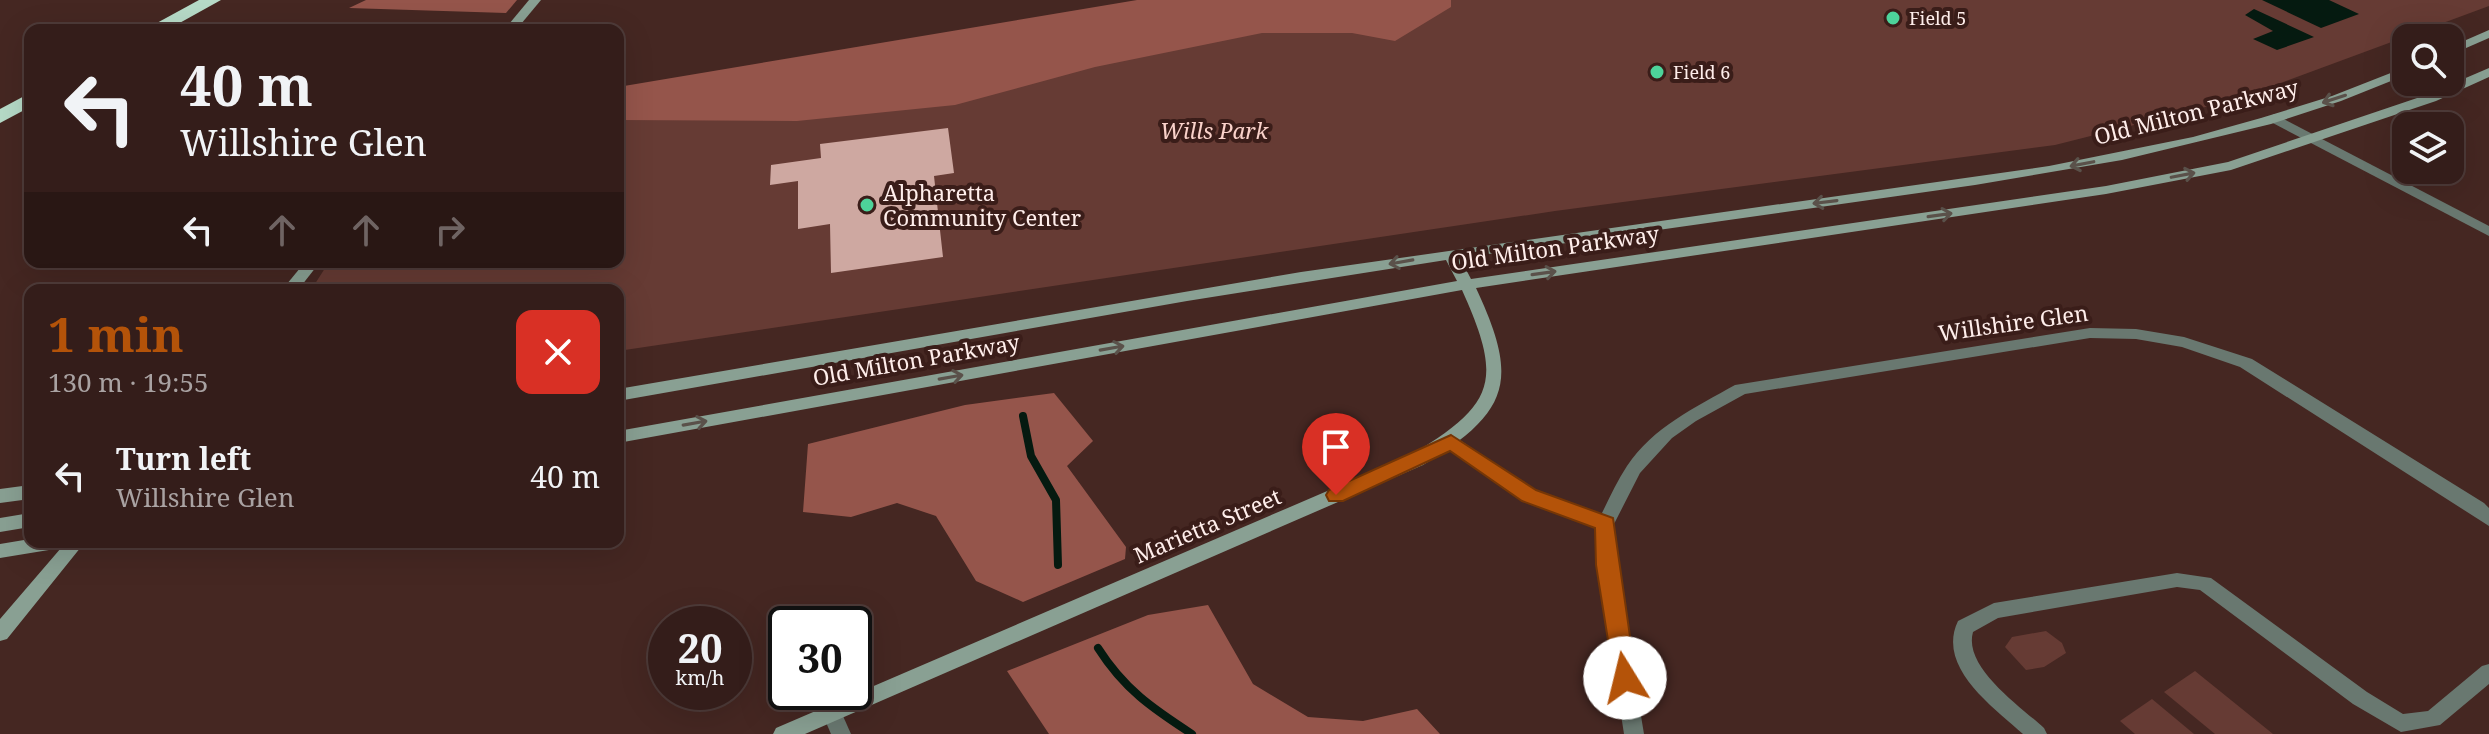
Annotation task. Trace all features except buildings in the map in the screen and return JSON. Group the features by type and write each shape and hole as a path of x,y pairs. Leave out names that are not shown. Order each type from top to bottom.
{"highway":[{"path":"165,24 212,0"},
{"path":"0,117 24,103"}],"main road":[{"path":"515,24 535,0"},
{"path":"2464,45 2489,34"},
{"name":"Old Milton Parkway","path":"624,436 1467,284 2079,195 2231,166 2431,98 2489,72"},
{"name":"Old Milton Parkway","path":"624,394 1451,254 2014,177 2163,148 2274,118 2359,91 2392,77"},
{"name":"Marietta Street","path":"783,734 1417,460 1451,442 1481,415 1492,396 1496,373 1492,344 1451,254"},
{"path":"295,284 308,268"},
{"path":"0,496 24,493"},
{"path":"0,525 24,521"},
{"path":"0,551 24,547"},
{"path":"0,633 71,548"}],"street":[{"path":"2274,118 2489,232"},
{"name":"Willshire Glen","path":"1605,524 1634,469 1666,434 1741,389 2090,333 2136,334 2184,342 2246,363 2478,508 2489,519"},
{"path":"1451,442 1529,496 1605,524 1607,565 1634,734"},
{"path":"2037,734 1990,690 1969,665 1961,646 1965,627 1994,611 2177,580 2204,583 2360,698 2401,723 2433,719 2489,672"},
{"path":"832,713 841,734"}],"green space":[{"name":"Wills Park","path":"1200,0 2489,0 2489,6 2440,24 2392,24 2392,42 2237,99 2055,145 1555,211 624,350 624,284 315,284 325,268 624,268 624,94"},
{"path":"2046,631 2062,643 2066,653 2044,667 2026,670 2005,647 2012,637"},
{"path":"2195,671 2273,734 2215,734 2164,692"},
{"path":"2152,699 2194,734 2135,734 2120,721"}],"shaded area":[{"path":"366,0 517,0 506,13 349,8"},
{"path":"1137,0 1451,0 1451,7 1395,41 1352,33 1262,33 1095,67 955,105 797,121 624,120 624,86"},
{"path":"2262,0 2329,0 2359,14 2321,28"},
{"path":"2254,9 2314,37 2277,50 2253,39 2273,31 2245,15"},
{"path":"1054,393 1093,441 1067,466 1126,547 1125,559 1023,602 976,581 936,516 897,503 851,517 803,512 808,444 965,405"},
{"path":"1208,605 1253,684 1308,717 1363,721 1417,709 1440,734 1049,734 1007,671 1148,615"}],"waterway":[{"path":"1023,416 1031,456 1056,500 1058,565"},
{"path":"1098,648 1140,697 1192,734"}],"place":[{"name":"Field 5","path":"1893,18"},
{"name":"Field 6","path":"1657,72"},
{"name":"Alpharetta Community Center","path":"867,205"}],"route":[{"path":"1336,495 1451,442 1529,496 1605,524 1607,565 1625,678"}]}
